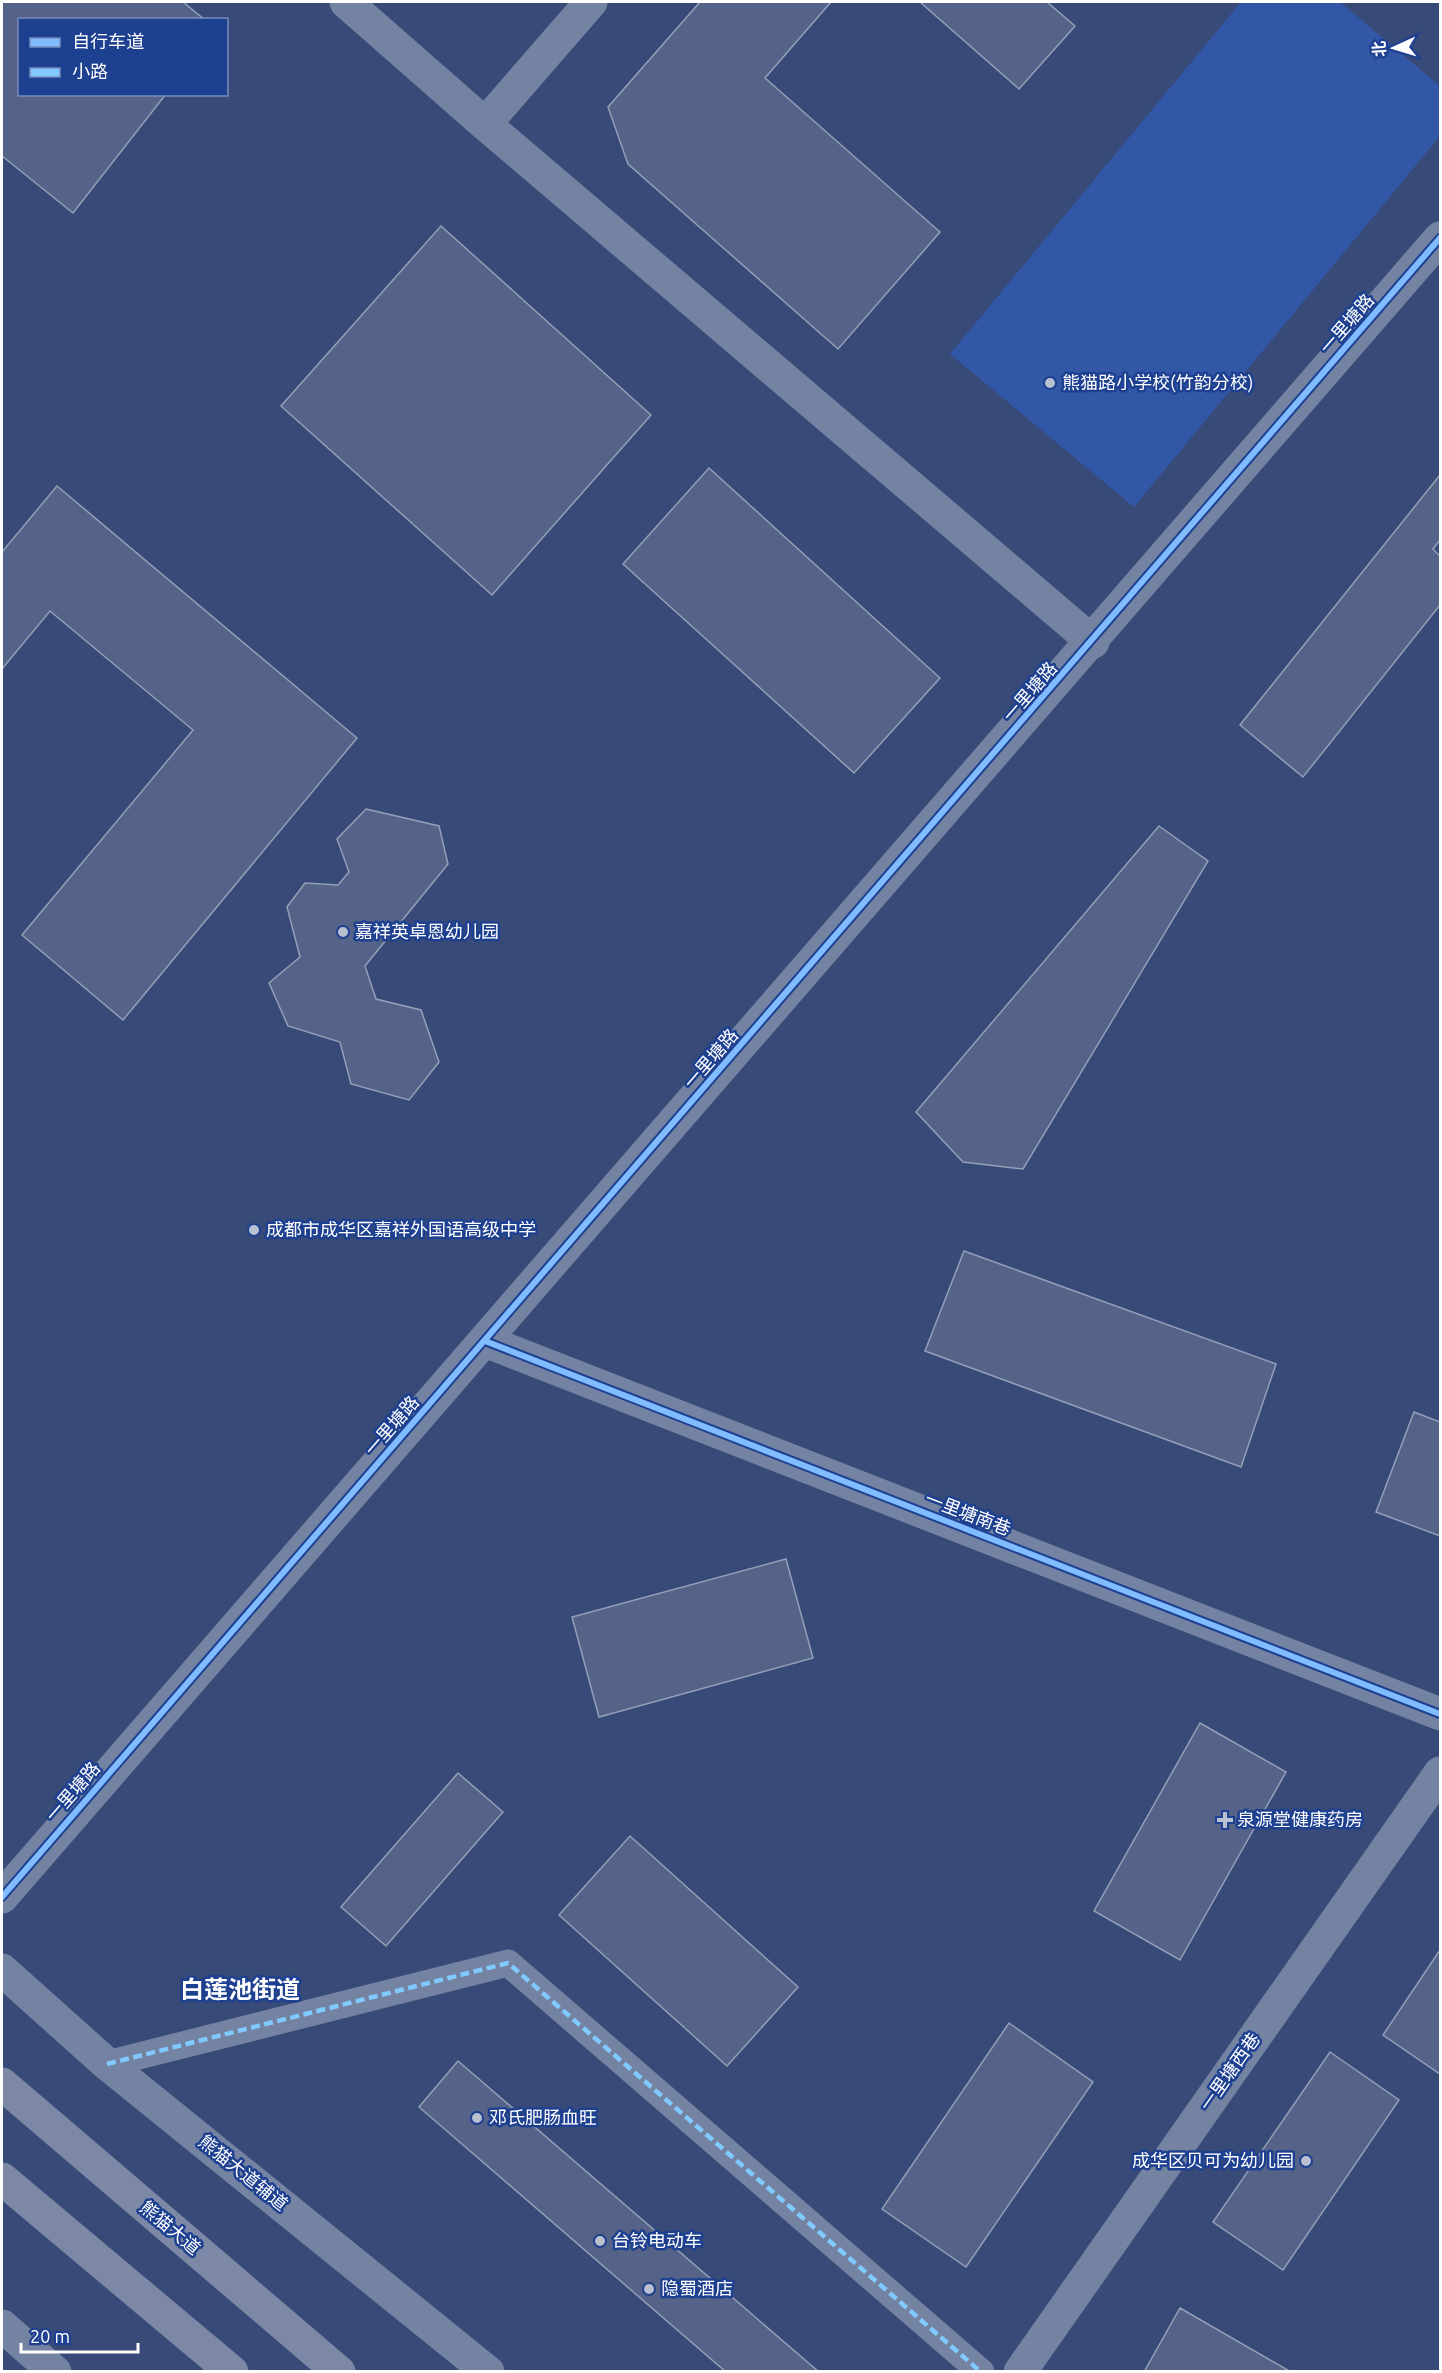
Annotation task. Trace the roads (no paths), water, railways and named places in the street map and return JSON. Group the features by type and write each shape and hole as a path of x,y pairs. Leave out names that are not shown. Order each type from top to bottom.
{"main road":[{"name":"熊猫大道","path":"2,2084 339,2372"},
{"path":"2,2179 232,2372"}],"street":[{"path":"346,2 485,124 1093,642"},
{"path":"485,124 591,2"},
{"name":"一里塘路","path":"2,1897 1093,642 1440,238"},
{"name":"一里塘南巷","path":"485,1341 1440,1714"},
{"name":"一里塘西巷","path":"1020,2372 1440,1773"},
{"path":"107,2064 507,1963 981,2372"},
{"name":"熊猫大道辅道","path":"2,1970 107,2064 488,2372"},
{"path":"2,2326 55,2372"}],"place":[{"name":"熊猫路小学校(竹韵分校)","path":"1050,383"},
{"name":"嘉祥英卓恩幼儿园","path":"343,932"},
{"name":"成都市成华区嘉祥外国语高级中学","path":"254,1230"},
{"name":"泉源堂健康药房","path":"1225,1820"},
{"name":"邓氏肥肠血旺","path":"477,2118"},
{"name":"成华区贝可为幼儿园","path":"1306,2161"},
{"name":"台铃电动车","path":"600,2241"},
{"name":"隐蜀酒店","path":"649,2289"}],"district":[{"name":"白莲池街道","path":"240,1990"}]}
